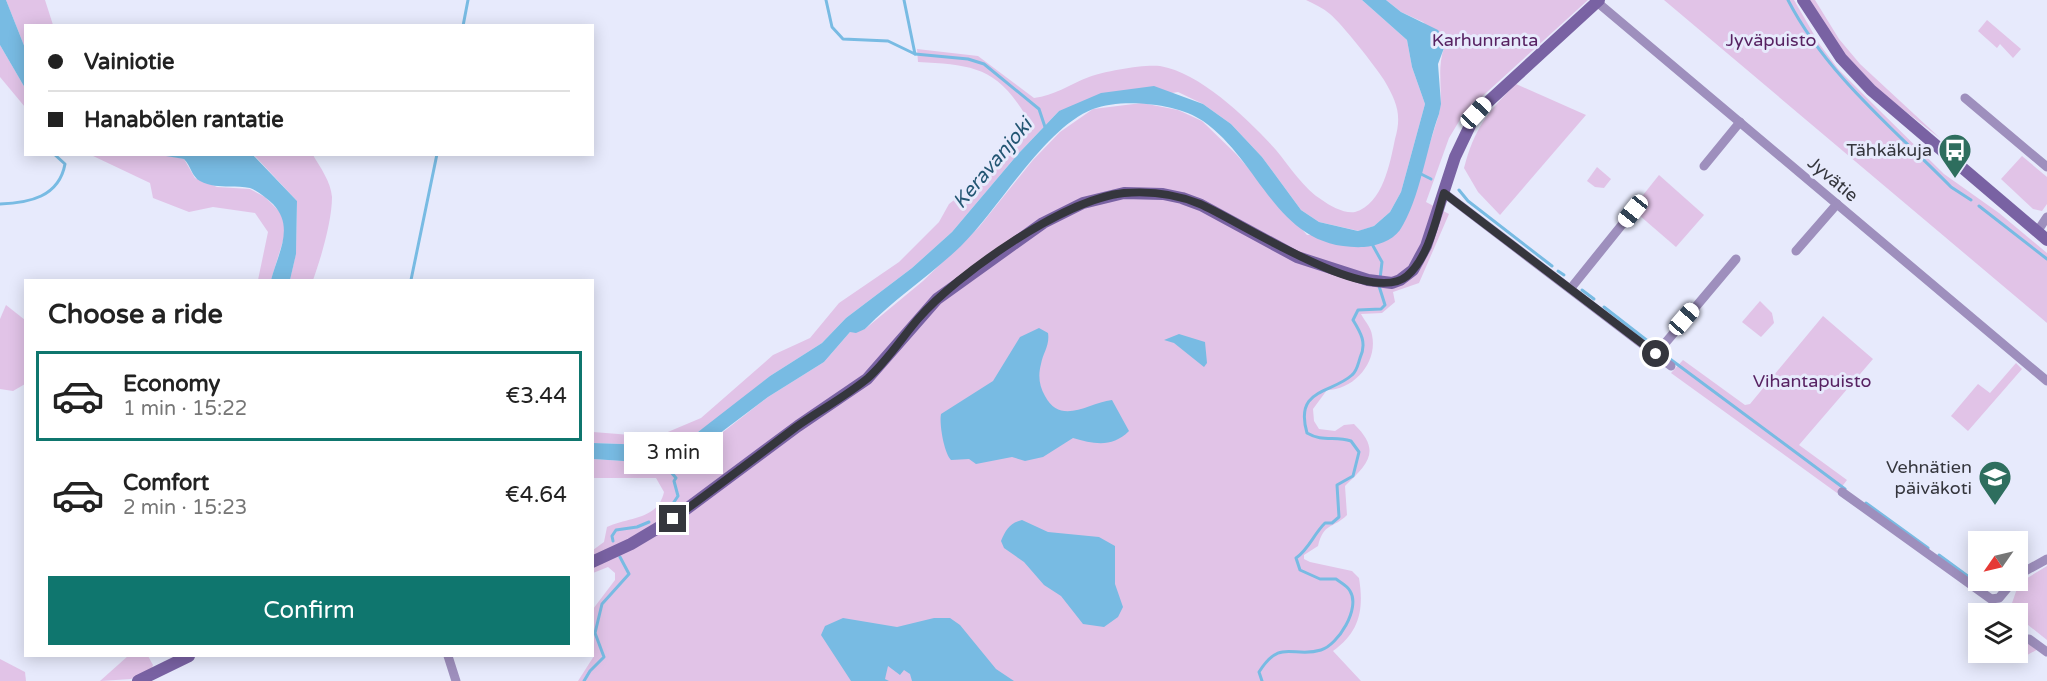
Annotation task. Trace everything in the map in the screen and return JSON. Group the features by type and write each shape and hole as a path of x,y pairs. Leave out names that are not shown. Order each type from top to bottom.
{"street":[{"path":"1803,0 1841,58 1871,90 2047,240"},
{"path":"594,561 631,544 673,519 798,426 858,385 880,367 937,299 1043,223 1083,203 1124,193 1182,198 1201,205 1298,257 1368,280 1387,282 1406,277 1418,262 1455,157 1476,113 1598,1"},
{"name":"Jyvätie","path":"1598,1 2047,381"},
{"path":"1965,98 2047,167"},
{"path":"1704,166 1740,122"},
{"path":"1444,193 1671,366"},
{"path":"1796,252 1837,204"},
{"path":"1571,288 1633,211"},
{"path":"2037,232 2047,217"},
{"path":"1656,354 1736,259"},
{"path":"1842,492 1968,583"},
{"path":"2028,570 2047,559"},
{"path":"1980,591 1991,599 1999,598 2005,591"},
{"path":"2029,639 2047,652"},
{"path":"138,681 187,657"},
{"path":"448,657 456,681"}],"green space":[{"path":"6,0 45,0 53,24 24,24 24,45"},
{"path":"1306,0 1362,0 1407,40 1412,67 1425,104 1401,192 1390,212 1374,226 1359,231 1319,222 1301,210 1262,157 1231,124 1203,104 1178,92 1059,111 1018,154 952,232 912,268 846,318 822,343 770,376 718,419 698,432 671,442 649,445 594,443 594,432 656,437 701,418 773,355 810,338 839,303 899,262 939,222 949,204 962,194 1026,116 1015,99 993,78 968,67 918,62 917,49 978,56 1034,98 1114,70 1160,66 1176,70 1208,88 1238,112 1265,138 1315,195 1333,207 1347,212 1365,208 1379,192 1388,171 1397,130 1397,109 1384,80 1366,56 1335,19"},
{"name":"Karhunranta","path":"1386,0 1588,0 1464,113 1449,138 1426,202 1449,214 1419,283 1393,292 1395,302 1382,313 1361,314 1372,335 1373,345 1368,364 1355,380 1337,389 1327,390 1313,409 1314,421 1319,429 1335,431 1344,425 1354,424 1368,442 1370,450 1365,464 1345,486 1347,515 1326,529 1318,546 1304,555 1304,559 1310,562 1352,571 1359,578 1361,600 1358,619 1349,636 1333,651 1361,681 578,681 594,657 594,608 615,580 615,573 608,567 594,573 594,549 604,542 607,527 649,513 661,501 664,492 656,478 594,478 594,459 653,463 666,454 681,455 709,443 768,397 824,362 850,332 865,329 923,281 979,227 1033,160 1060,132 1093,109 1142,103 1178,110 1202,121 1236,154 1307,235 1400,230 1413,197 1439,114 1444,48 1423,22 1401,12"},
{"name":"Jyväpuisto","path":"1664,0 1794,0 1820,45 1839,70 1877,108 1944,174 1999,213 2047,253 2047,323"},
{"path":"1809,0 1815,0 1839,39 1860,64 1941,139 1882,93 1839,48"},
{"path":"1987,20 2021,49 2013,58 2000,44 1997,48 1978,31"},
{"path":"0,45 24,86 24,106 0,77"},
{"path":"1516,84 1586,115 1500,215 1478,192 1464,168 1477,131 1497,103"},
{"path":"93,156 170,156 184,159 195,178 217,187 250,189 265,197 283,215 286,231 271,279 258,279 268,232 255,213 213,207 189,212 153,198 150,183"},
{"path":"255,156 314,156 327,180 332,197 330,217 323,250 313,279 290,279 296,253 297,201"},
{"path":"2022,156 2047,177 2047,204 2042,211 2033,209 2001,179"},
{"path":"1597,167 1611,179 1604,188 1595,187 1587,181"},
{"path":"1659,175 1704,215 1676,247 1632,209"},
{"path":"1760,301 1772,313 1774,323 1761,337 1742,322"},
{"path":"6,305 24,319 24,385 13,391 0,389 0,319"},
{"name":"Vihantapuisto","path":"1823,316 1873,359 1799,445 1847,480 1837,493 1671,373 1683,360 1745,405 1750,404"},
{"path":"2016,363 2022,369 1968,431 1951,416 1978,384 1990,393"},
{"path":"2047,566 2047,640 2028,625 2028,603 2012,603 2016,591 2028,591 2028,578"},
{"path":"2028,640 2040,648 2028,655"},
{"path":"127,657 149,657 153,665 151,670 131,679 100,681"},
{"path":"0,659 25,672 26,681 0,681"}],"water":[{"path":"0,0 6,0 24,45 24,86 0,45"},
{"path":"1362,0 1386,0 1401,12 1438,30 1444,39 1444,48 1438,64 1441,104 1439,114 1413,204 1400,230 1388,240 1364,247 1334,244 1310,235 1290,220 1224,139 1192,115 1164,106 1134,103 1093,109 1057,133 961,246 865,329 856,333 850,332 824,362 768,397 699,449 681,455 666,454 653,463 594,459 594,443 649,445 698,432 770,376 822,343 846,318 912,268 952,232 1018,154 1059,111 1101,93 1154,86 1203,104 1231,124 1262,157 1301,210 1319,222 1358,231 1374,226 1390,212 1401,192 1425,104 1412,67 1407,40"},
{"path":"166,156 254,156 297,201 296,254 290,279 271,279 281,250 284,231 280,213 273,204 250,188 218,186 200,181 184,159"},
{"path":"1039,328 1048,333 1039,376 1043,392 1051,405 1059,410 1067,411 1112,400 1129,431 1116,440 1102,443 1073,438 1043,457 1025,461 1012,457 976,464 969,459 951,460 943,438 941,414 993,381 1020,337"},
{"path":"1179,334 1205,342 1207,363 1204,367 1174,343 1164,340"},
{"path":"1022,520 1048,532 1099,537 1115,546 1115,584 1123,607 1118,617 1104,627 1083,624 1061,596 1044,585 1024,562 1004,548 1001,541 1007,530 1014,523"},
{"path":"843,618 897,627 934,618 950,618 960,625 996,669 1014,681 912,681 910,674 904,670 900,675 888,666 885,679 889,681 851,681 821,635 825,626"}],"waterway":[{"path":"463,24 468,0"},
{"name":"Keravanjoki","path":"826,0 832,27 843,39 888,41 915,54 968,59 984,64 1039,109 1045,127"},
{"path":"904,0 915,54"},
{"path":"1788,0 1821,52 1862,99 1951,187 1971,200"},
{"path":"0,204 32,200 49,191 62,175 65,164 56,156"},
{"path":"411,279 437,156"},
{"path":"1417,172 1431,179"},
{"path":"1459,190 1468,201 1552,266"},
{"path":"1979,206 2047,259"},
{"path":"1372,244 1382,262 1380,279"},
{"path":"1558,271 1564,275"},
{"path":"1262,681 1259,672 1274,655 1288,651 1311,652 1328,647 1341,634 1350,616 1353,598 1348,587 1336,579 1320,579 1300,570 1296,558 1325,523 1332,523 1339,517 1337,485 1353,476 1359,452 1351,441 1318,437 1307,433 1304,418 1310,400 1317,394 1344,381 1355,372 1363,343 1353,320 1358,310 1381,309 1385,305 1379,286"},
{"path":"1582,290 1594,299"},
{"path":"1604,307 1649,342"},
{"path":"1666,356 1845,489"},
{"path":"670,451 671,472 676,478 674,481 678,496 670,508"},
{"path":"1866,503 1928,548"},
{"path":"613,541 612,536 616,530 637,527 649,522"},
{"path":"1939,555 1968,576"},
{"path":"584,681 604,657 595,633 602,604 629,574 620,557"}],"place":[{"name":"Tähkäkuja","path":"1955,179"},
{"name":"Vehnätien päiväkoti","path":"1995,506"}],"route":[{"path":"673,519 798,426 867,379 880,367 937,299 1013,243 1064,211 1102,197 1124,193 1163,194 1182,198 1201,205 1298,257 1368,280 1392,283 1406,277 1418,262 1426,246 1444,193 1656,354"}]}
